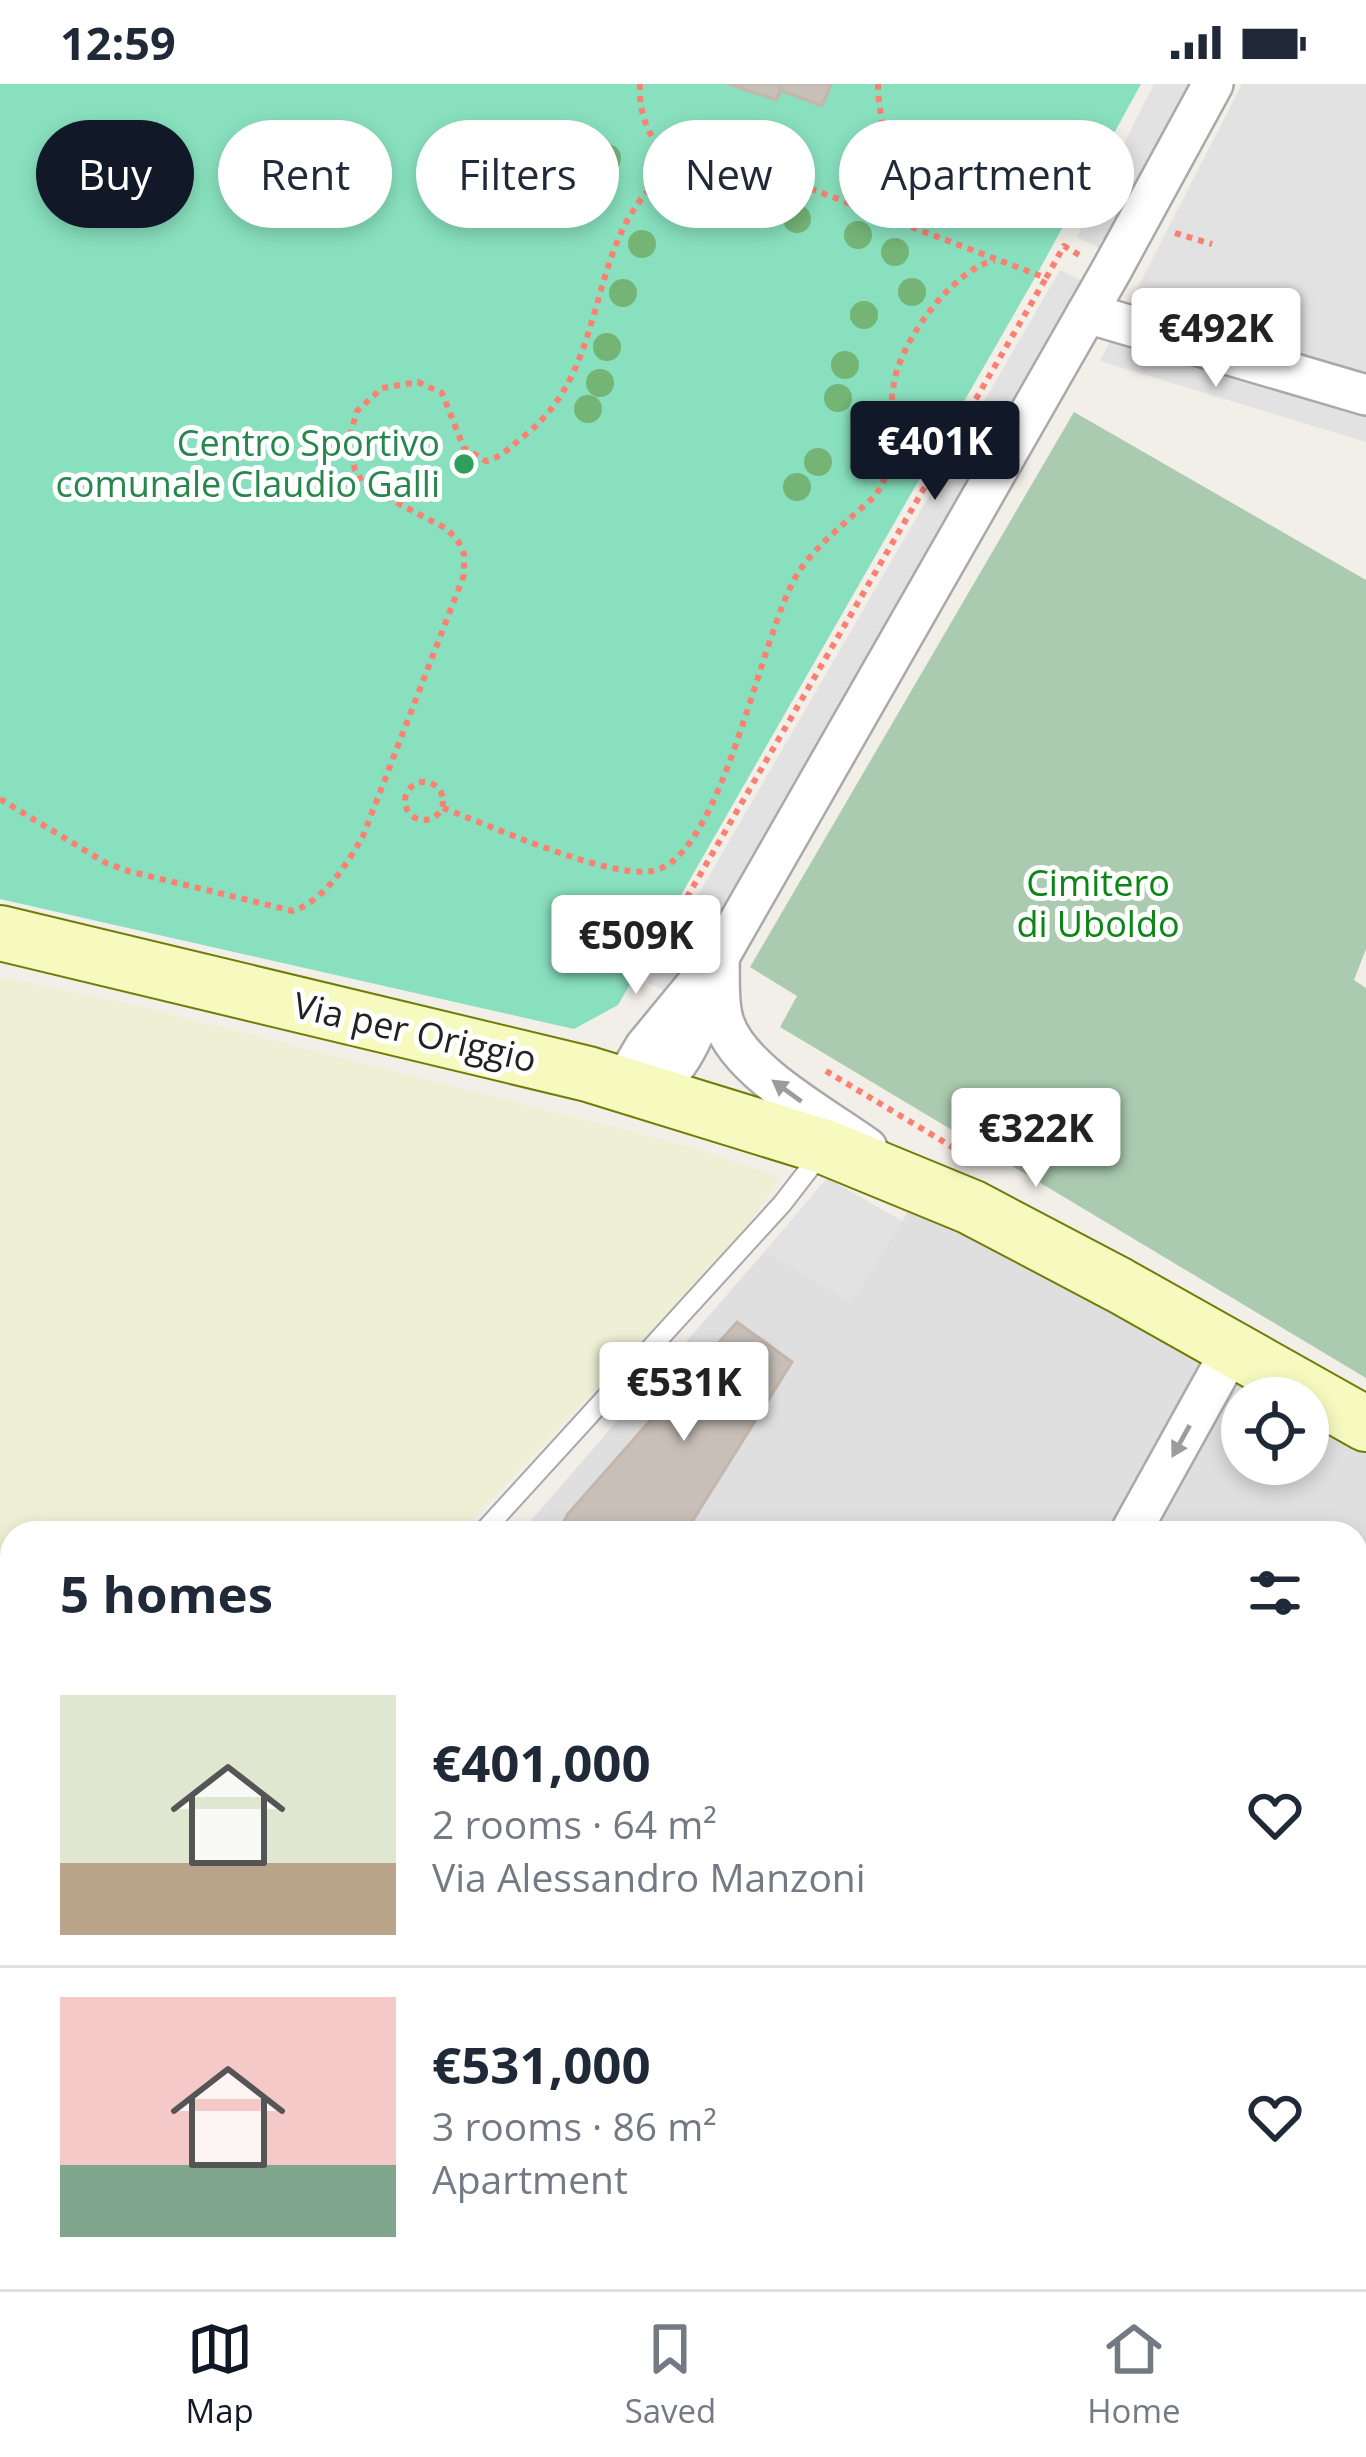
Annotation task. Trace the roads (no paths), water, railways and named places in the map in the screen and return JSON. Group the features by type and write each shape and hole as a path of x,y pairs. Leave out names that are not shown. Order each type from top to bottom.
{"street":[{"path":"636,1088 663,1082 688,1045 719,957 1213,84"},
{"path":"1087,313 1366,395"},
{"name":"Via per Origgio","path":"0,933 636,1088 825,1147 971,1207 1366,1424"},
{"path":"719,957 722,1012 733,1041 761,1072 917,1184"},
{"path":"1137,1521 1232,1349"}],"lane":[{"path":"493,1521 796,1188 825,1147"}],"place":[{"name":"Centro Sportivo comunale Claudio Galli","path":"464,464"}],"park label":[{"name":"Cimitero di Uboldo","path":"1098,904"}]}
